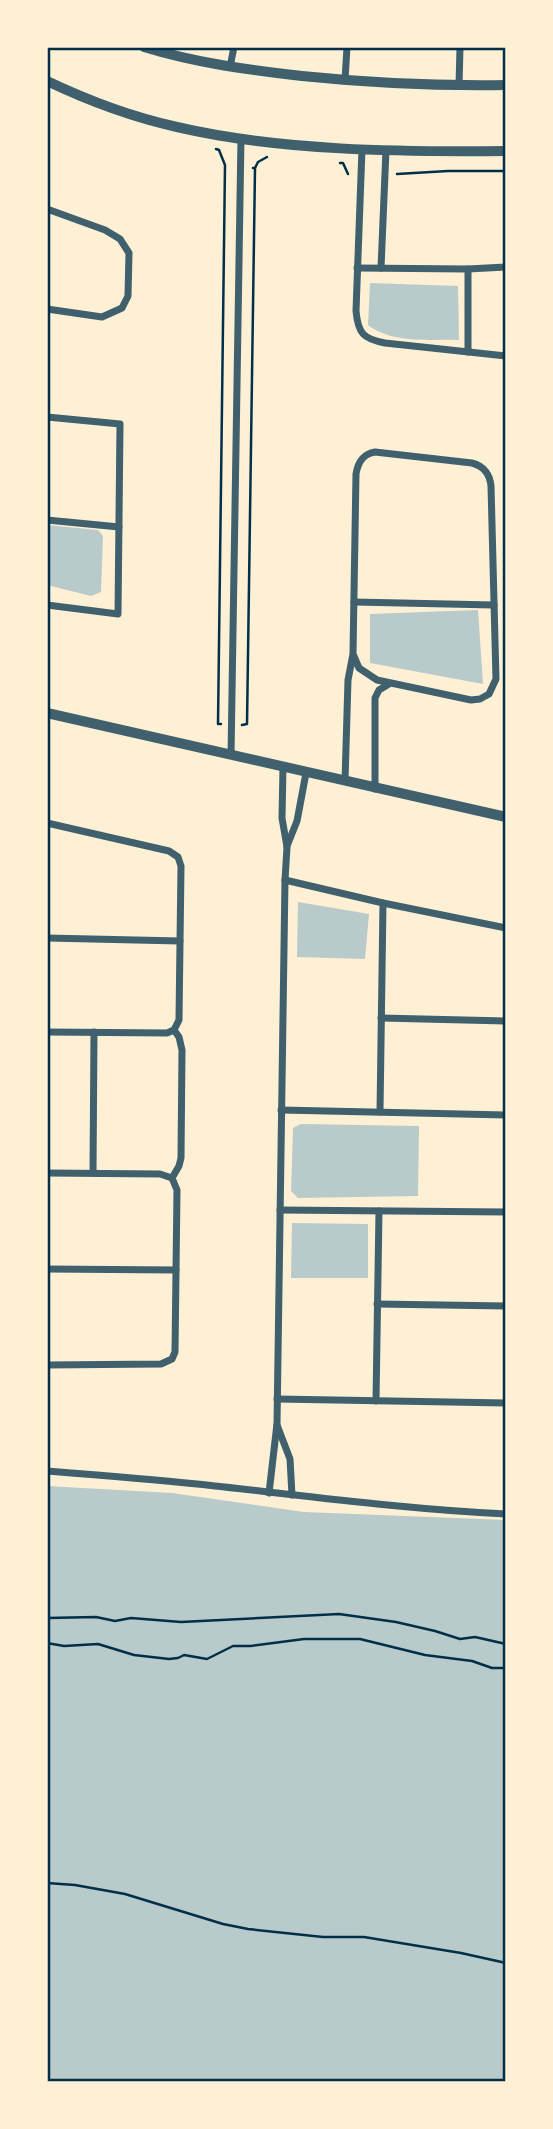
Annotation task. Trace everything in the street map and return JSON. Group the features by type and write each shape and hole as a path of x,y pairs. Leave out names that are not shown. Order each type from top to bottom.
{"street":[{"path":"144,47 230,67 345,80 458,86 506,85"},
{"path":"230,67 234,47"},
{"path":"345,80 347,47"},
{"path":"458,86 460,47"},
{"path":"47,82 146,119 241,138 362,149 506,151"},
{"path":"231,755 241,138"},
{"path":"362,149 357,325 361,333 370,340 385,343 506,356"},
{"path":"381,268 386,150"},
{"path":"47,209 105,230 120,239 129,253 128,296 122,308 102,317 47,309"},
{"path":"358,268 506,267"},
{"path":"468,269 468,352"},
{"path":"47,417 120,424 118,614 47,605"},
{"path":"345,782 348,680 353,654 357,467 366,455 375,452 472,463 482,468 490,481 494,605 496,679 489,694 471,700 402,684 389,684 363,672 353,654"},
{"path":"47,520 119,527"},
{"path":"354,602 494,605"},
{"path":"375,789 374,698 379,690 389,684"},
{"path":"47,713 506,817"},
{"path":"270,1493 277,1424 287,847 282,818 283,767"},
{"path":"287,847 297,821 306,773"},
{"path":"47,823 169,851 178,857 181,866 179,1020 174,1030 167,1033 47,1032"},
{"path":"285,880 383,904 506,928"},
{"path":"380,1112 383,904"},
{"path":"47,938 180,940"},
{"path":"381,1018 506,1021"},
{"path":"172,1178 181,1158 182,1050 174,1030"},
{"path":"93,1173 94,1032"},
{"path":"281,1111 506,1115"},
{"path":"47,1173 160,1174 172,1178 177,1190 175,1352 172,1359 161,1364 47,1365"},
{"path":"280,1210 506,1212"},
{"path":"376,1401 379,1211"},
{"path":"47,1269 176,1270"},
{"path":"377,1304 506,1306"},
{"path":"277,1399 506,1403"},
{"path":"277,1424 289,1459 292,1495"},
{"path":"47,1471 152,1479 458,1512 506,1514"}],"path":[{"path":"255,168 258,162 267,157"},
{"path":"330,162 343,163 349,177 362,176"},
{"path":"385,175 506,171"},
{"path":"47,1618 96,1617 116,1621 131,1618 181,1622 339,1614 396,1622 460,1639 475,1637 506,1644"},
{"path":"47,1643 64,1646 98,1644 134,1655 169,1659 184,1655 207,1659 233,1646 304,1639 360,1639 425,1655 464,1659 492,1668 506,1668"},
{"path":"47,1883 125,1894 248,1929 323,1937 364,1937 506,1963"}],"shaded area":[{"path":"370,283 458,286 459,340 400,338 368,325"},
{"path":"47,525 98,530 103,536 101,592 91,596 47,585"},
{"path":"478,610 483,684 370,663 370,614"},
{"path":"298,902 369,914 365,959 297,957"},
{"path":"301,1124 419,1126 418,1196 298,1198 291,1191 293,1128"},
{"path":"292,1223 368,1224 368,1278 291,1278"},
{"path":"47,1486 172,1493 304,1512 506,1520 506,2082 47,2082"}]}
